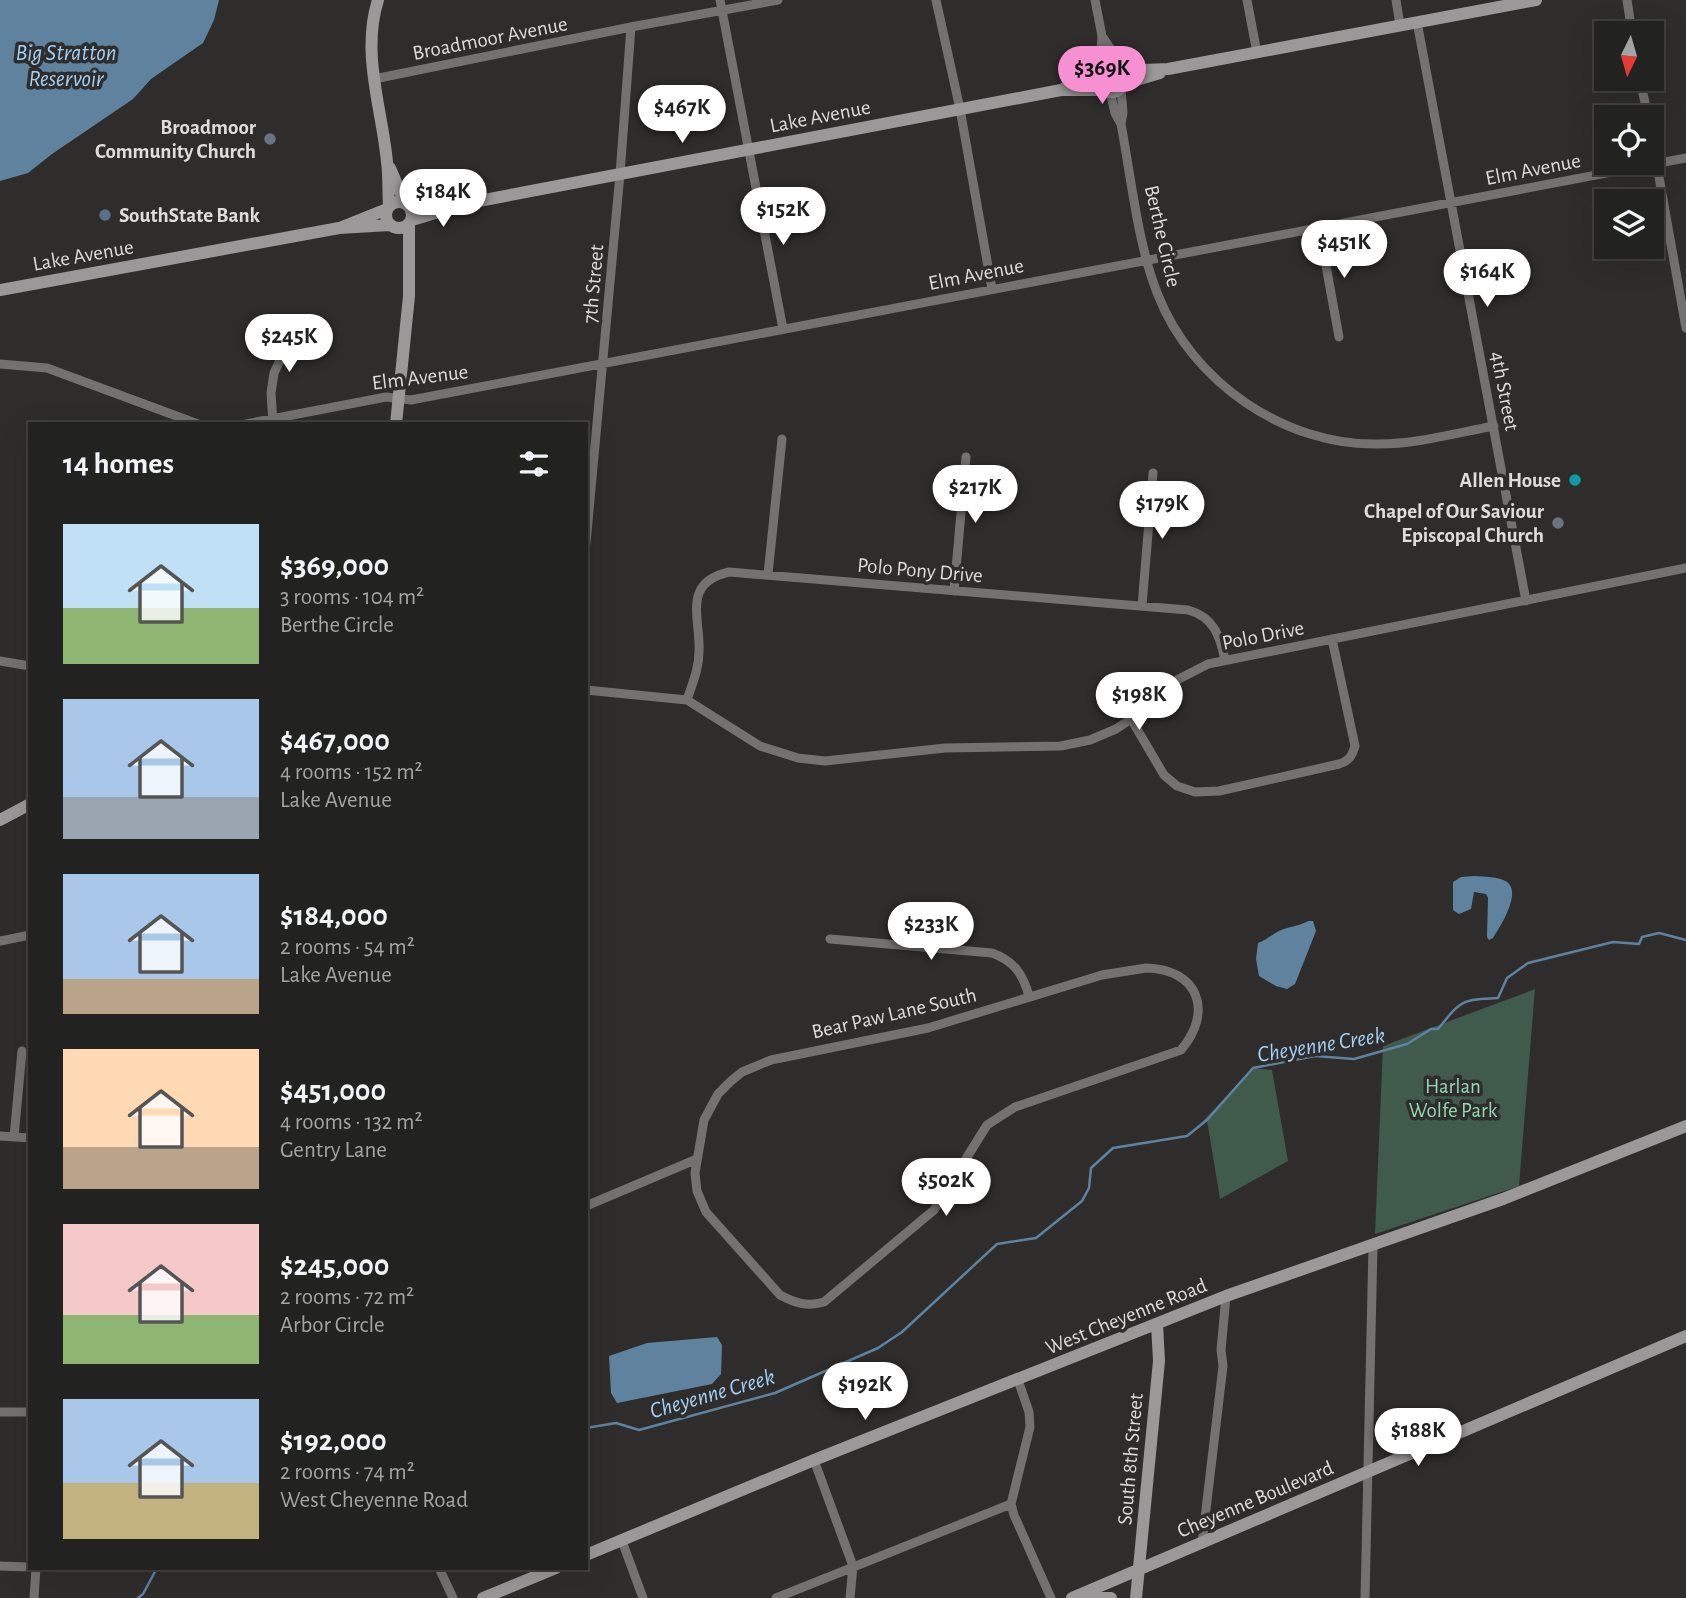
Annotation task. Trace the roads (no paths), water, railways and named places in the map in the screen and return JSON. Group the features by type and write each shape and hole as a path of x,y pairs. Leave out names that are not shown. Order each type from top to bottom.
{"main road":[{"path":"378,0 371,35 374,79 387,163 386,216 408,262"},
{"name":"Lake Avenue","path":"409,214 441,213 463,204 1061,90 1086,78 1113,80 1536,0"},
{"path":"387,163 409,214 409,296 396,422"},
{"path":"388,208 397,202 409,214"},
{"name":"Lake Avenue","path":"339,228 388,208"},
{"path":"393,227 402,228 409,214"},
{"name":"Lake Avenue","path":"0,290 339,228 393,227"},
{"path":"0,820 28,805"},
{"name":"West Cheyenne Road","path":"588,1554 814,1460 1226,1296 1518,1194 1686,1126"},
{"name":"South 8th Street","path":"1136,1598 1159,1360 1157,1324"},
{"name":"Cheyenne Boulevard","path":"1076,1596 1686,1336"},
{"path":"483,1598 550,1570"},
{"path":"1076,1596 1111,1598"}],"street":[{"name":"Broadmoor Avenue","path":"374,79 631,27 721,5 778,0"},
{"path":"936,0 960,109 992,289"},
{"name":"Berthe Circle","path":"1095,0 1102,36 1110,48 1115,113 1121,124 1147,259 1165,313 1186,346 1203,366 1237,397 1277,421 1328,438 1377,444 1417,440 1494,426"},
{"path":"1247,0 1257,53"},
{"path":"1396,0 1400,25"},
{"path":"1627,0 1630,21"},
{"path":"721,5 783,329"},
{"name":"4th Street","path":"1418,22 1526,601"},
{"name":"7th Street","path":"588,509 604,363 631,27"},
{"name":"Elm Avenue","path":"1664,163 1686,158"},
{"name":"Elm Avenue","path":"273,421 386,397 411,400 1597,175"},
{"path":"1659,175 1686,327"},
{"path":"1319,227 1339,337"},
{"path":"273,421 271,393 274,373 296,329"},
{"path":"0,364 47,368 193,422"},
{"path":"768,574 782,439"},
{"path":"954,591 966,457"},
{"path":"1142,606 1153,473"},
{"name":"Polo Drive","path":"588,690 687,700 760,746 812,761 945,748 1061,746 1102,736 1131,719 1175,681 1199,668 1225,660 1686,568"},
{"name":"Polo Pony Drive","path":"687,700 699,663 696,602 703,586 713,577 729,572 1198,613 1214,625 1225,660"},
{"path":"1131,719 1164,775 1186,790 1205,793 1219,791 1339,765 1353,755 1355,746 1332,639"},
{"path":"0,661 28,666"},
{"path":"0,941 28,935"},
{"path":"830,939 992,953 1013,964 1024,980 1029,996"},
{"name":"Bear Paw Lane South","path":"1163,968 1175,973 1191,986 1199,1007 1194,1031 1181,1050 1015,1107 994,1119 980,1135 934,1210 824,1302 797,1303 773,1289 706,1212 695,1182 701,1132 710,1107 731,1082 750,1069 791,1055 928,1028 1029,996 1102,975 1163,968"},
{"path":"14,1137 22,1051"},
{"path":"0,1136 28,1138"},
{"path":"588,1205 697,1159"},
{"path":"1365,1598 1373,1246"},
{"path":"1202,1543 1223,1366 1221,1350 1226,1296"},
{"path":"1018,1380 1029,1412 1030,1427 1011,1504 1051,1598"},
{"path":"0,1412 28,1412"},
{"path":"814,1460 853,1566 850,1598"},
{"path":"776,1598 1011,1504"},
{"path":"622,1541 643,1598"},
{"path":"0,1566 28,1567"},
{"path":"34,1598 36,1570"},
{"path":"440,1570 453,1598"}],"water":[{"name":"Big Stratton Reservoir","path":"0,0 219,0 214,20 203,43 151,79 133,99 28,173 0,181"},
{"path":"1461,877 1499,879 1511,887 1508,910 1493,938 1489,940 1486,894 1474,892 1471,909 1459,914 1453,910 1453,882"},
{"path":"1313,921 1316,931 1295,984 1287,989 1259,976 1256,959 1258,943 1283,929"},
{"path":"717,1337 722,1345 721,1374 712,1384 617,1403 611,1393 609,1356 647,1343"}],"waterway":[{"name":"Cheyenne Creek","path":"588,1428 616,1423 639,1430 775,1393 878,1348 902,1332 997,1244 1036,1238 1082,1201 1089,1188 1091,1168 1113,1148 1187,1136 1207,1120 1253,1068 1315,1056 1354,1059 1407,1044 1431,1029 1438,1029 1462,1003 1498,998 1507,978 1528,963 1613,942 1639,944 1642,937 1659,933 1686,940"},
{"name":"Cheyenne Creek","path":"138,1598 156,1570"}],"place":[{"name":"Broadmoor Community Church","path":"270,139"},
{"name":"SouthState Bank","path":"105,215"},
{"name":"Allen House","path":"1575,480"},
{"name":"Chapel of Our Saviour Episcopal Church","path":"1558,523"}],"park label":[{"name":"Harlan Wolfe Park","path":"1453,1098"}]}
